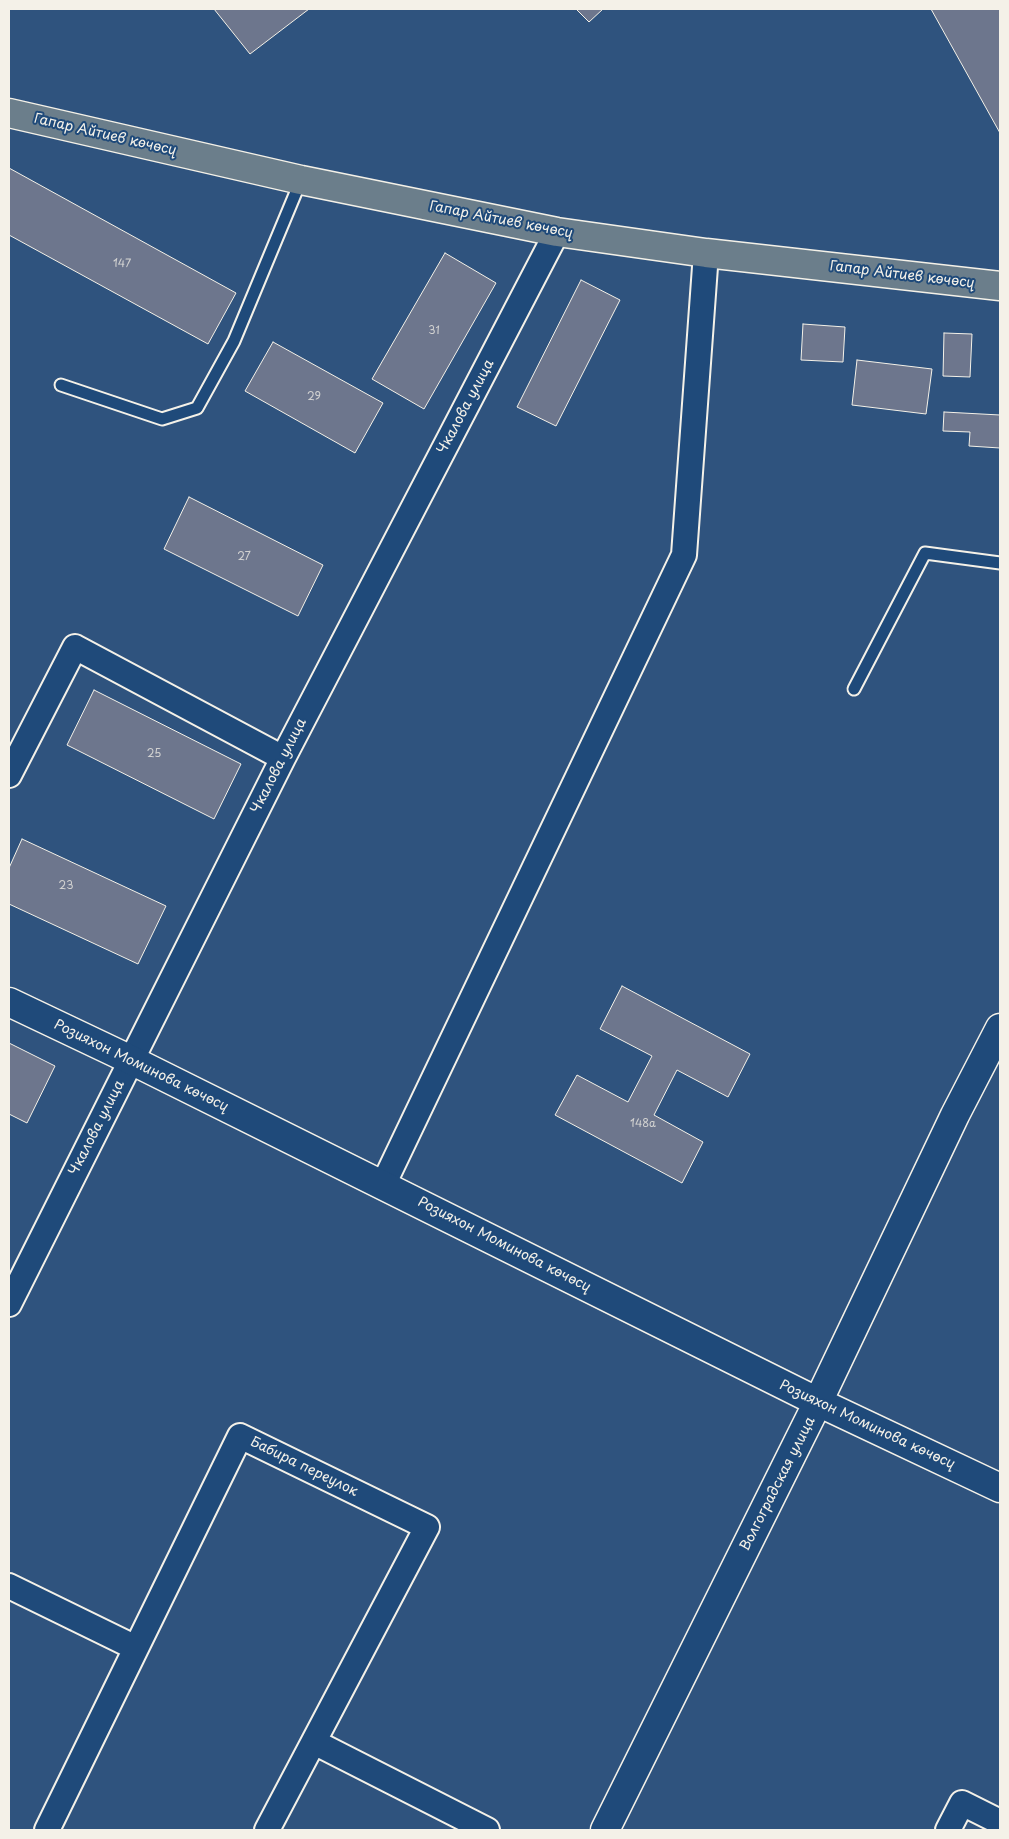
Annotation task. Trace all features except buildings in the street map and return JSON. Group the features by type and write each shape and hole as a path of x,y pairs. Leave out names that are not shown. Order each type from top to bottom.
{"main road":[{"name":"Гапар Айтиев көчөсү","path":"9,113 301,180 558,232 706,253 1000,286"}],"street":[{"name":"Чкалова улица","path":"9,1304 283,758 558,232"},
{"path":"383,1185 684,555 706,253"},
{"path":"9,775 75,647 283,758"},
{"name":"Розияхон Моминова көчөсү","path":"9,1002 131,1060 818,1402 1000,1488"},
{"name":"Волгоградская улица","path":"604,1830 818,1402 951,1124 1000,1028"},
{"name":"Бабира переулок","path":"46,1830 240,1436 427,1527 267,1830"},
{"path":"9,1586 136,1648"},
{"path":"314,1742 487,1830"},
{"path":"948,1830 962,1803 1000,1822"}],"lane":[{"path":"61,385 162,418 196,408 234,341 301,180"},
{"path":"854,689 925,553 1000,563"}]}
